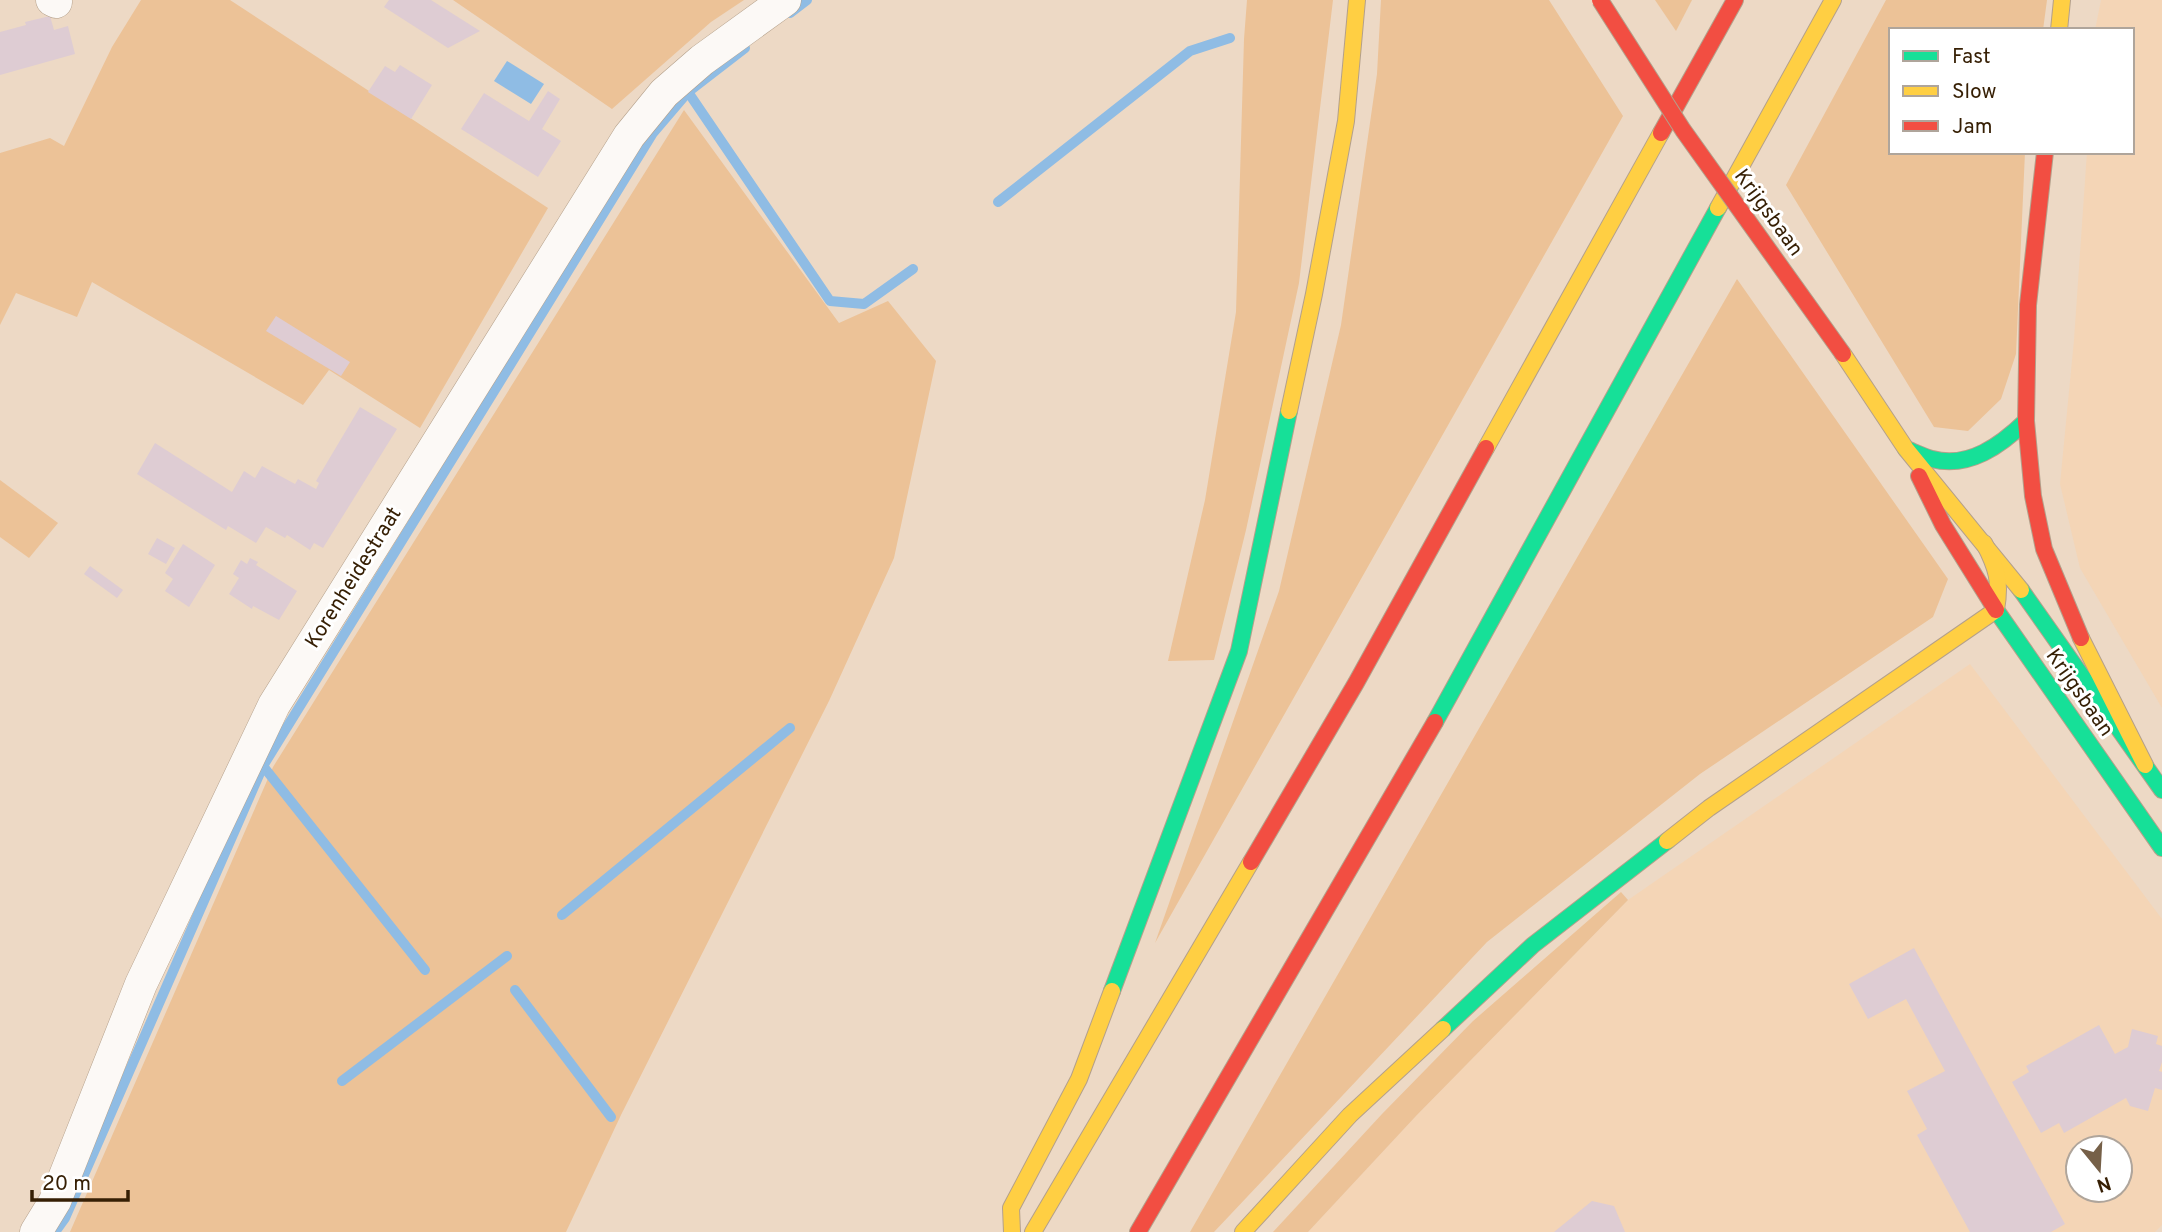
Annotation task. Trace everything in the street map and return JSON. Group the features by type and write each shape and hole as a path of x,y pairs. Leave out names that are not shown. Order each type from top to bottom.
{"main road":[{"path":"1012,1232 1011,1208 1079,1079 1239,651 1311,307 1346,121 1357,0"},
{"name":"Krijgsbaan","path":"1600,0 1683,130 1843,354 1906,449 2014,580 2162,790"},
{"path":"1033,1232 1356,683 1735,0"},
{"path":"1138,1232 1436,720 1833,0"},
{"path":"2059,28 2062,0"},
{"path":"2045,154 2028,305 2026,421 2033,496 2044,549 2086,649 2145,765"},
{"path":"1906,449 1935,460 1964,460 1988,452 2011,436 2026,421"},
{"name":"Krijgsbaan","path":"1906,449 1943,525 1996,610 2162,848"},
{"path":"1243,1232 1350,1115 1533,945 1709,808 1996,610 2001,589 1998,569 1984,543"}],"street":[{"name":"Korenheidestraat","path":"36,1232 55,1201 141,984 274,705 629,136 664,93 702,60 785,0"}],"shaded area":[{"path":"141,0 230,0 548,208 420,428 329,370 303,405 92,282 77,317 16,293 0,325 0,153 50,138 64,146 112,47"},
{"path":"453,0 744,0 711,22 612,109"},
{"path":"1247,0 1333,0 1299,283 1246,530 1214,660 1168,661 1205,500 1236,312"},
{"path":"1381,0 1549,0 1623,116 1155,943 1279,591 1341,325 1377,74"},
{"path":"1655,0 1692,0 1676,31"},
{"path":"1886,0 2047,0 2043,28 1889,28 1889,154 2025,154 2016,354 2001,399 1968,431 1934,427 1786,185"},
{"path":"2101,0 2162,0 2162,708 2080,568 2060,484 2074,340 2087,154 2134,154 2134,28 2095,28"},
{"path":"684,110 839,323 888,301 936,361 894,558 829,701 621,1115 566,1232 70,1232 273,767"},
{"path":"1737,279 1948,579 1933,617 1700,774 1487,942 1214,1232 1190,1232"},
{"path":"0,480 58,523 29,558 0,537"},
{"path":"1970,664 2162,919 2162,1225 2155,1232 1308,1232 1416,1116 1628,900"},
{"path":"1621,892 1628,900 1416,1116 1308,1232 1273,1232 1473,1021"}],"water":[{"path":"507,61 544,84 531,104 494,81"}],"building":[{"path":"389,0 431,0 480,31 448,48 384,7"},
{"path":"50,16 54,30 68,26 75,54 0,75 0,32"},
{"path":"400,65 432,85 411,119 368,92 385,66 395,72"},
{"path":"548,91 560,99 542,129 561,141 538,177 461,129 484,93 529,121"},
{"path":"276,316 350,362 341,376 266,331"},
{"path":"360,407 397,429 323,548 314,543 310,550 287,535 285,538 266,527 256,543 228,526 226,530 137,474 155,443 232,492 244,471 255,478 262,466 295,484 298,479 316,489 319,483 316,481"},
{"path":"157,538 175,548 166,564 148,554"},
{"path":"183,544 215,565 189,607 165,591 173,579 165,573"},
{"path":"250,558 258,562 256,565 297,591 279,620 253,606 252,609 229,594 239,578 233,574 241,560 247,564"},
{"path":"90,566 123,590 117,598 84,574"},
{"path":"1914,948 2065,1224 2051,1232 1970,1232 1917,1135 1927,1129 1907,1091 1945,1071 1906,999 1868,1019 1849,984"},
{"path":"2099,1025 2115,1054 2128,1047 2132,1029 2158,1036 2156,1044 2162,1046 2159,1071 2162,1072 2162,1090 2155,1088 2148,1111 2130,1106 2126,1098 2064,1133 2059,1123 2041,1133 2012,1082 2029,1072 2026,1066"},
{"path":"1592,1201 1614,1206 1625,1232 1554,1232"}],"waterway":[{"path":"790,13 807,0"},
{"path":"998,202 1190,51 1230,38"},
{"path":"55,1232 65,1218 263,766 653,133 688,92 745,48"},
{"path":"688,92 830,301 864,304 913,269"},
{"path":"562,915 790,728"},
{"path":"263,766 425,970"},
{"path":"342,1081 507,956"},
{"path":"515,990 611,1117"}],"traffic: fast":[{"path":"1435,722 1718,208"},
{"path":"1112,991 1239,651 1289,411"},
{"path":"1906,449 1932,459 1959,461 1995,446 2026,421"},
{"path":"2021,590 2162,790"},
{"path":"1996,610 2162,848"},
{"path":"1443,1029 1533,945 1667,841"}],"traffic: slow":[{"path":"1289,411 1346,121 1357,0"},
{"path":"1718,208 1833,0"},
{"path":"2059,28 2062,0"},
{"path":"1486,448 1661,133"},
{"path":"1843,354 1906,449 2021,590"},
{"path":"1667,841 1709,808 1996,610 1997,575 1984,543"},
{"path":"2081,638 2145,765"},
{"path":"1033,1232 1251,862"},
{"path":"1012,1232 1011,1208 1079,1079 1112,991"},
{"path":"1243,1232 1350,1115 1443,1029"}],"traffic: jam":[{"path":"1600,0 1683,130 1843,354"},
{"path":"1661,133 1735,0"},
{"path":"2045,154 2028,305 2026,421 2033,496 2044,549 2081,638"},
{"path":"1251,862 1356,683 1486,448"},
{"path":"1919,476 1943,525 1996,610"},
{"path":"1138,1232 1435,722"}]}
